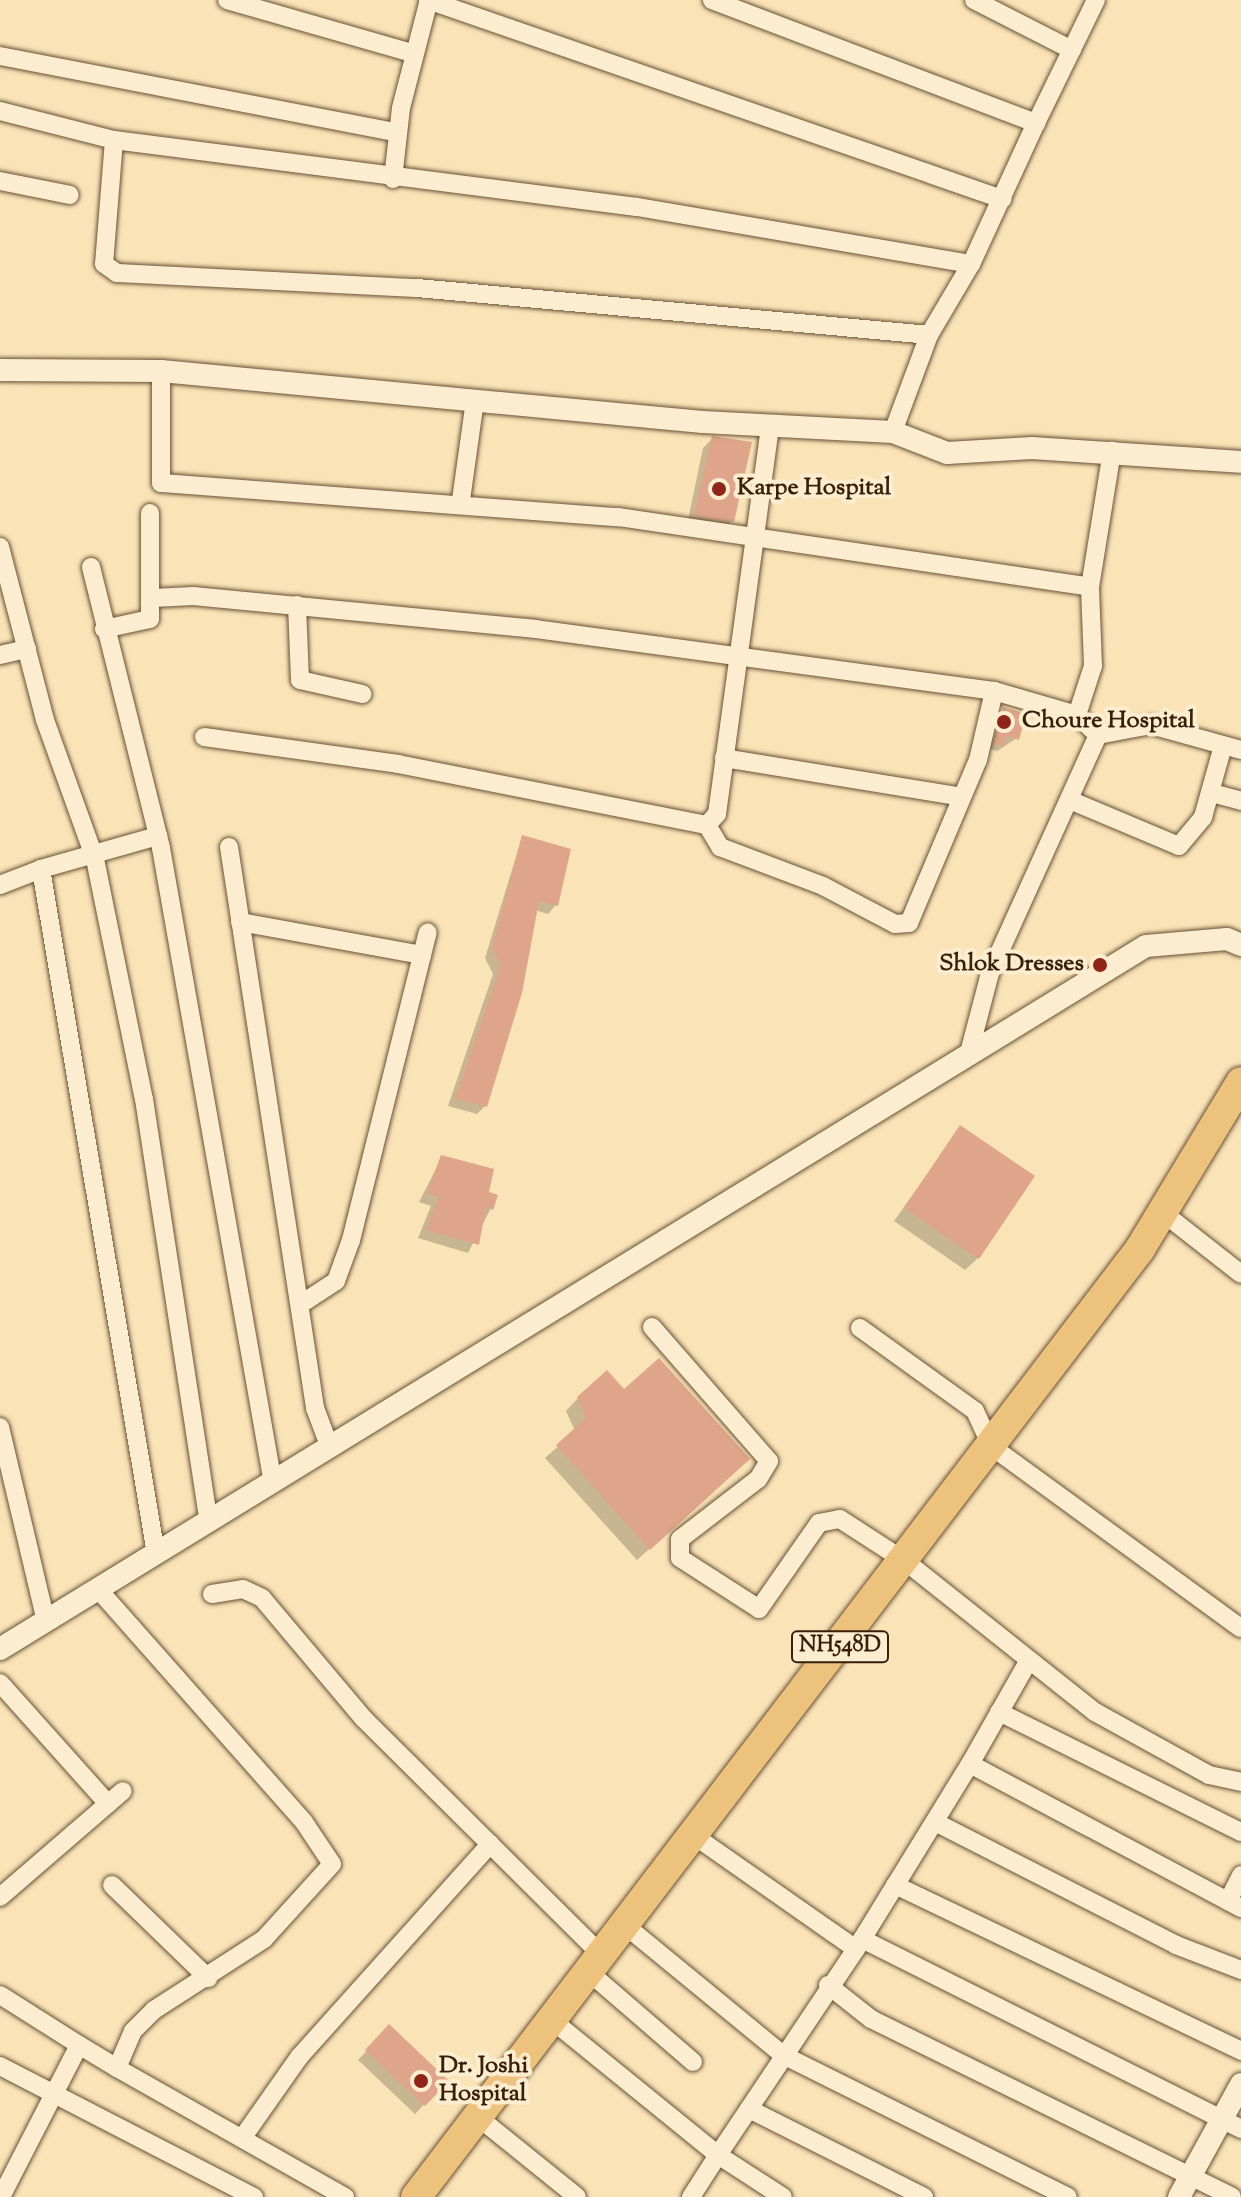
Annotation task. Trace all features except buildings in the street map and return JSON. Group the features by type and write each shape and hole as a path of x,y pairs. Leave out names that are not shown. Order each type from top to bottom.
{"highway":[{"name":"NH548D","path":"416,2197 696,1837 991,1446 1162,1212 1241,1082"}],"street":[{"path":"227,0 412,53"},
{"path":"393,179 412,53 428,0 1002,199"},
{"path":"712,0 1036,123"},
{"path":"974,0 1072,50"},
{"path":"893,432 929,335 971,264 1096,0"},
{"path":"0,56 398,133"},
{"path":"0,111 114,140 393,179 637,207 971,264"},
{"path":"114,140 104,264 117,273 417,288 929,335"},
{"path":"0,181 70,195"},
{"path":"0,370 161,371 770,425 893,432 947,453 1112,451 1241,462"},
{"path":"161,371 161,483 461,500 1090,587"},
{"path":"461,500 475,400"},
{"path":"707,825 717,814 770,425"},
{"path":"1077,715 1093,666 1090,587 1112,451"},
{"path":"104,629 150,619 153,598 150,513"},
{"path":"0,547 27,649 95,859 144,1099 209,1522"},
{"path":"91,567 158,836 273,1483"},
{"path":"153,598 297,605 994,691 1077,715 1098,735"},
{"path":"297,605 300,680 362,694"},
{"path":"0,655 27,649"},
{"path":"204,737 412,767 707,825 720,847 823,886 895,924 909,923 978,760 994,691"},
{"path":"1072,801 1179,846 1212,793 1232,748 1151,725 1098,735"},
{"path":"970,1049 990,973 1072,801 1098,735"},
{"path":"724,758 961,797"},
{"path":"1212,793 1241,801"},
{"path":"0,885 41,869 95,859 119,844 158,836"},
{"path":"229,847 315,1408 330,1448"},
{"path":"41,869 156,1554"},
{"path":"240,922 422,955"},
{"path":"301,1304 336,1281 351,1240 428,932"},
{"path":"0,1649 330,1448 970,1049 1146,946 1227,939 1241,945"},
{"path":"1162,1212 1241,1274"},
{"path":"652,1327 769,1461 758,1479 680,1539 680,1558 759,1609 819,1523 840,1519 905,1561 1028,1662 1148,1743 1209,1775 1241,1782"},
{"path":"860,1328 975,1411 991,1446 1241,1628"},
{"path":"0,1427 5,1468 46,1621"},
{"path":"98,1589 330,1853 332,1864 264,1939 154,2010 133,2031 117,2068"},
{"path":"212,1594 243,1589 262,1598 364,1719 490,1844 597,1964 693,2062"},
{"path":"691,2197 828,1985 859,1944 970,1764 1028,1662"},
{"path":"0,1683 108,1804"},
{"path":"999,1712 1241,1832"},
{"path":"970,1764 1235,1904 1241,1875"},
{"path":"0,1897 123,1791"},
{"path":"935,1822 1176,1945 1241,1970"},
{"path":"696,1837 859,1944 1232,2123"},
{"path":"243,2137 300,2056 490,1844"},
{"path":"112,1885 208,1978"},
{"path":"895,1885 1241,2051"},
{"path":"626,1926 783,2055 1068,2197"},
{"path":"828,1985 871,2019 1192,2173 1232,2197"},
{"path":"0,1995 117,2068 345,2197"},
{"path":"553,2021 718,2155 783,2197"},
{"path":"1,2197 8,2168 57,2089 79,2045"},
{"path":"0,2066 57,2089 254,2197"},
{"path":"1179,2197 1192,2173 1232,2123 1241,2084"},
{"path":"749,2109 924,2197"},
{"path":"478,2117 577,2197"}],"place":[{"name":"Karpe Hospital","path":"719,489"},
{"name":"Choure Hospital","path":"1004,722"},
{"name":"Shlok Dresses","path":"1100,965"},
{"name":"Dr. Joshi Hospital","path":"421,2081"}]}
